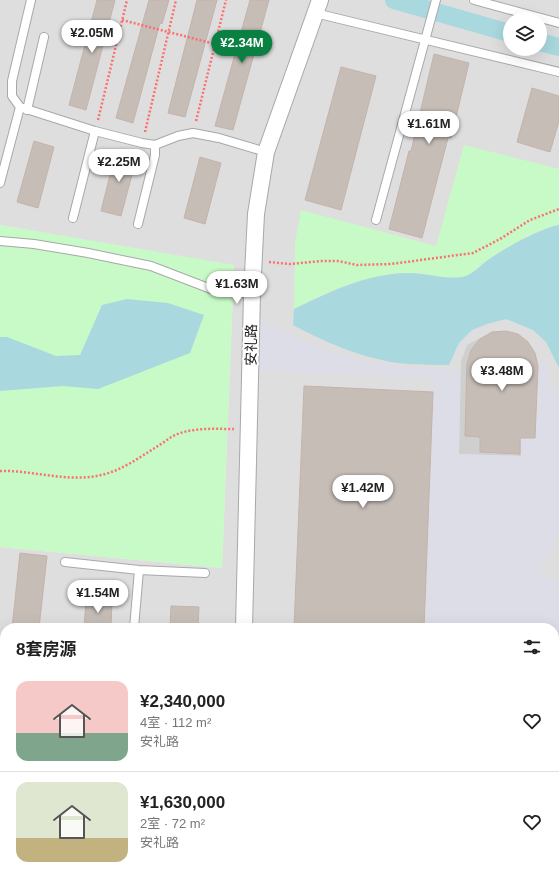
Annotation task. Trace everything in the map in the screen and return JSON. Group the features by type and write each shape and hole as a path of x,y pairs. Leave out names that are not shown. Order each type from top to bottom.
{"street":[{"name":"安礼路","path":"244,623 252,294 256,214 266,152 318,7"}],"lane":[{"path":"31,0 12,81 12,96 23,109 95,131 142,143 155,145 178,136 193,133 219,138 266,152"},
{"path":"475,0 492,3 559,23"},
{"path":"376,220 435,1"},
{"path":"318,7 425,40 559,72"},
{"path":"0,183 44,37"},
{"path":"73,218 95,131"},
{"path":"138,224 156,155 155,145"},
{"path":"0,241 34,244 151,266 211,289 252,294"},
{"path":"65,562 139,570 205,573"},
{"path":"134,623 139,570"}],"path":[{"path":"95,131 127,0"},
{"path":"142,143 176,0"},
{"path":"193,133 226,0"},
{"path":"122,20 215,44"},
{"path":"253,260 290,264 322,261 338,261 357,265 391,264 473,253 500,239 530,220 559,209"},
{"path":"0,471 22,471 89,478 102,475 119,468 173,436 188,431 202,429 249,429"}],"shaded area":[{"path":"0,0 559,0 559,623 0,623 0,547 222,568 234,266 0,225"},
{"path":"251,316 319,348 368,362 402,367 460,370 459,454 521,456 523,361 549,363 548,387 559,391 559,531 539,574 559,582 559,623 418,623 430,378 250,370"},
{"path":"480,338 496,338 523,361 521,456 459,454 461,361 467,345"}],"green space":[{"path":"464,145 559,169 559,225 532,234 513,244 466,276 453,278 409,273 378,276 350,284 294,309 295,243 301,210 436,246"},
{"path":"0,225 234,265 222,568 0,547"}],"water":[{"path":"559,225 559,368 546,342 533,330 506,319 472,330 459,343 449,365 405,364 366,356 316,337 293,325 294,309 335,290 363,280 393,274 416,273 453,278 466,276 495,255 513,245 542,230"},
{"path":"127,299 168,303 204,315 190,353 98,389 63,386 0,391 0,337 7,337 56,356 80,355 102,305"}],"building":[{"path":"97,0 115,0 86,110 69,105"},
{"path":"149,0 169,0 162,24 160,23 133,123 116,118"},
{"path":"197,0 217,0 185,117 168,113"},
{"path":"250,0 269,0 233,130 215,126"},
{"path":"434,54 469,63 451,138 448,138 422,238 389,229 409,151 411,151"},
{"path":"341,67 376,76 341,210 305,200"},
{"path":"532,88 559,96 559,121 550,152 517,142"},
{"path":"34,141 54,147 38,208 17,202"},
{"path":"116,151 137,156 121,216 101,211"},
{"path":"200,157 221,163 205,224 184,218"},
{"path":"506,331 518,334 528,342 535,353 538,366 535,438 520,438 520,454 480,452 480,437 465,436 467,364 471,350 480,339 492,332"},
{"path":"304,386 433,392 424,623 294,623"},
{"path":"20,553 47,556 40,623 13,623"},
{"path":"86,600 112,601 111,623 84,623"},
{"path":"171,606 199,607 198,623 170,623"}],"waterway":[{"path":"394,0 503,31"},
{"path":"547,44 559,47"}]}
